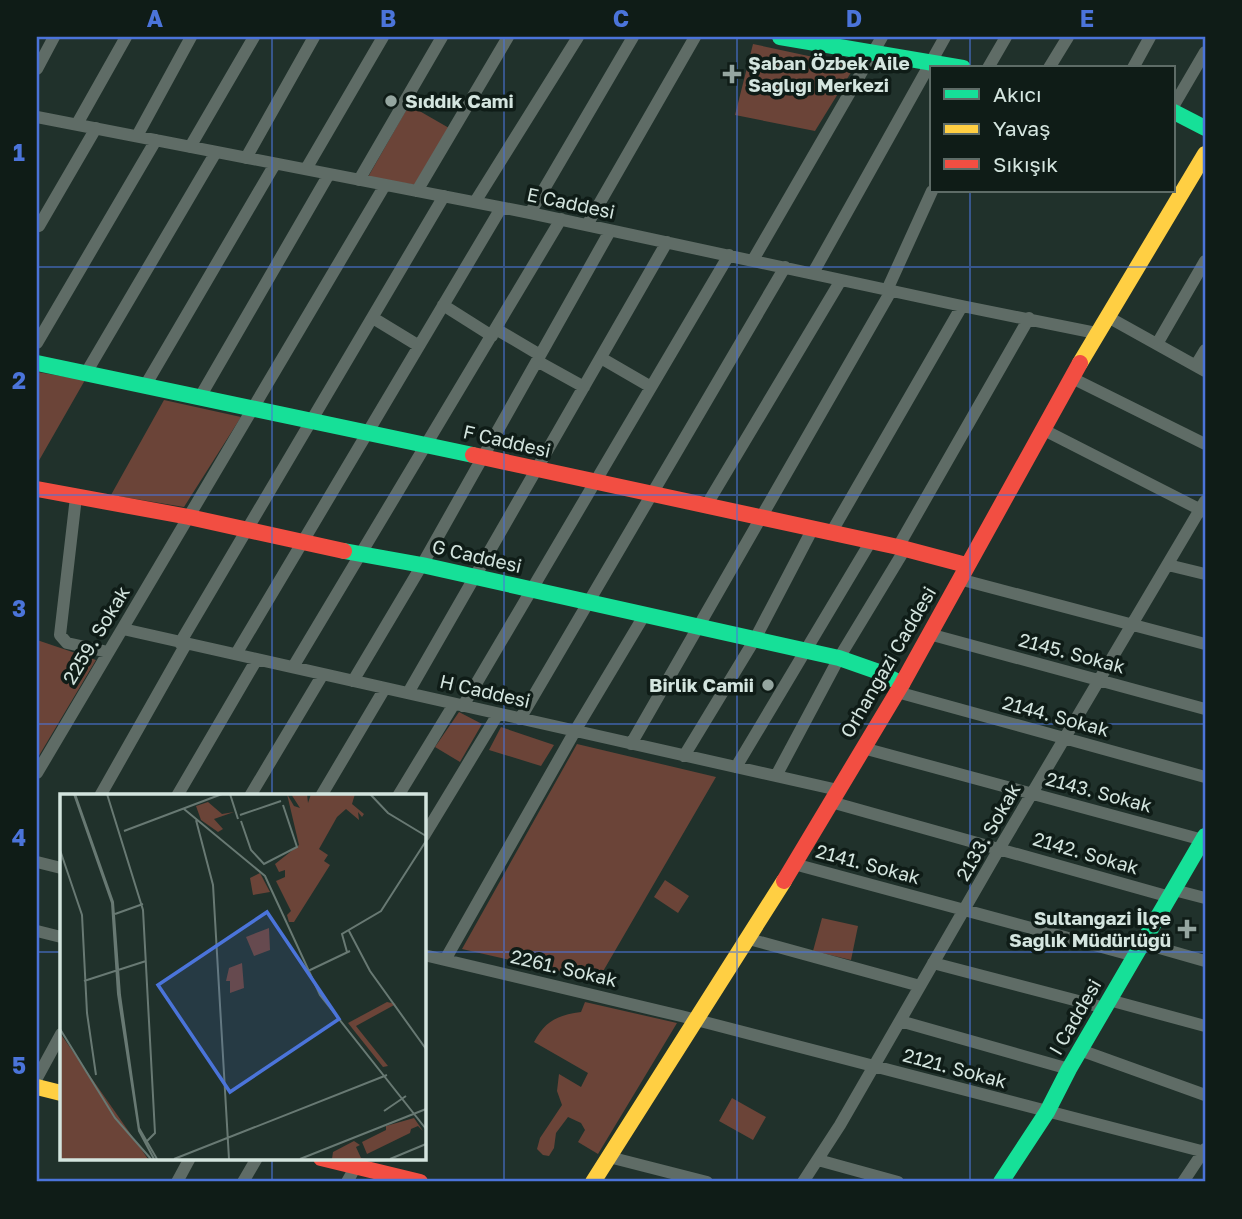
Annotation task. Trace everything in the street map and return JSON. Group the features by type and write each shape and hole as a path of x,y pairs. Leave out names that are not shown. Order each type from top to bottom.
{"street":[{"path":"37,68 54,37"},
{"path":"78,124 126,37"},
{"path":"137,136 191,37"},
{"path":"190,147 254,37"},
{"path":"246,158 314,37"},
{"path":"306,169 383,37"},
{"path":"359,180 442,37"},
{"path":"417,191 508,37"},
{"path":"475,202 578,37"},
{"path":"530,213 632,37"},
{"path":"587,225 695,37"},
{"path":"780,37 820,40 873,53 954,66"},
{"path":"753,260 882,37"},
{"path":"813,274 945,37"},
{"path":"989,66 1006,37"},
{"path":"1050,66 1068,37"},
{"path":"1134,66 1150,37"},
{"path":"1176,101 1205,51"},
{"path":"1176,113 1205,128"},
{"name":"E Caddesi","path":"37,117 561,219 1096,333"},
{"path":"37,227 96,128"},
{"path":"37,343 156,140"},
{"path":"86,373 216,152"},
{"name":"Orhangazi Caddesi","path":"593,1182 749,939 900,688 1096,333 1205,154"},
{"path":"145,386 275,164"},
{"path":"200,397 329,174"},
{"name":"2259. Sokak","path":"37,774 385,185"},
{"path":"631,744 889,290 932,192"},
{"path":"101,794 248,529 444,197"},
{"path":"236,654 501,208"},
{"path":"293,667 561,219"},
{"path":"353,681 422,565 610,231"},
{"path":"408,693 667,242"},
{"path":"399,794 532,590 729,255"},
{"path":"1157,344 1205,261"},
{"path":"520,719 785,267"},
{"path":"706,506 841,280"},
{"path":"443,305 539,358 584,387"},
{"path":"831,533 962,306"},
{"path":"373,317 419,346"},
{"path":"1108,317 1200,368 1205,350"},
{"path":"776,776 839,658 1030,318"},
{"path":"601,358 651,387"},
{"name":"F Caddesi","path":"37,363 871,541 902,548 963,572"},
{"path":"1072,378 1205,444"},
{"path":"1044,430 1203,508"},
{"name":"G Caddesi","path":"37,489 304,540 806,650 879,672 900,688"},
{"path":"76,496 60,635 67,643 108,652"},
{"name":"2133. Sokak","path":"803,1182 1203,508"},
{"path":"684,756 755,639 812,530"},
{"path":"736,767 871,541"},
{"path":"1168,565 1205,574"},
{"path":"963,572 1132,625 1205,643"},
{"path":"445,960 645,614"},
{"name":"H Caddesi","path":"123,629 776,776 834,796"},
{"name":"2145. Sokak","path":"929,634 1205,709"},
{"path":"178,794 257,659"},
{"path":"251,794 323,674"},
{"path":"322,794 385,688"},
{"name":"2144. Sokak","path":"900,688 1205,777"},
{"path":"425,834 498,714"},
{"name":"2143. Sokak","path":"863,748 1204,838"},
{"name":"2142. Sokak","path":"834,796 999,849 1172,893 1205,898"},
{"name":"I Caddesi","path":"1001,1182 1047,1112 1069,1069 1204,838"},
{"path":"37,862 60,867"},
{"name":"2141. Sokak","path":"794,864 965,910 1139,950 1205,961"},
{"path":"37,931 60,937"},
{"path":"749,939 920,986"},
{"name":"2261. Sokak","path":"425,955 695,1020"},
{"path":"933,963 1205,1026"},
{"name":"2121. Sokak","path":"695,1020 1205,1151"},
{"path":"900,1021 1069,1069"},
{"path":"37,1077 60,1036"},
{"path":"1080,1050 1205,1095"},
{"path":"37,1087 60,1093"},
{"path":"1183,1182 1205,1151"},
{"path":"608,1157 707,1182"},
{"path":"177,1182 189,1160"},
{"path":"243,1182 256,1160"},
{"path":"330,1160 420,1182"},
{"path":"818,1160 898,1182"},
{"path":"347,1182 356,1166"}],"shaded area":[{"path":"753,44 855,66 815,131 735,115"},
{"path":"409,105 449,128 416,185 368,177"},
{"path":"37,372 85,380 37,464"},
{"path":"164,400 241,417 184,507 111,495"},
{"path":"37,640 96,660 37,759"},
{"path":"459,712 482,724 460,762 435,747"},
{"path":"501,727 554,745 541,766 489,750"},
{"path":"577,744 716,777 598,980 462,949"},
{"path":"665,880 689,896 678,913 654,897"},
{"path":"822,918 858,926 851,960 813,951"},
{"path":"585,1002 677,1023 598,1154 578,1142 585,1130 581,1123 568,1117 556,1133 554,1148 549,1156 543,1155 537,1149 540,1138 562,1105 557,1091 559,1074 581,1087 588,1073 534,1042 548,1024 559,1017 581,1012"},
{"path":"732,1098 766,1117 753,1140 719,1121"}],"traffic: fast":[{"path":"780,37 951,66"},
{"path":"1176,113 1205,128"},
{"path":"37,363 473,455"},
{"path":"344,551 422,565 839,658 879,672 902,684"},
{"path":"1001,1182 1047,1112 1069,1069 1205,836"}],"traffic: slow":[{"path":"1080,363 1205,154"},
{"path":"593,1182 784,881"},
{"path":"37,1087 60,1093"}],"traffic: jam":[{"path":"784,881 902,684 1080,363"},
{"path":"473,455 898,547 966,565"},
{"path":"37,489 189,517 344,551"},
{"path":"329,1160 420,1182"}],"place":[{"name":"Şaban Özbek Aile Sağlığı Merkezi","path":"732,74"},
{"name":"Sıddık Cami","path":"391,101"},
{"name":"Birlik Camii","path":"768,685"},
{"name":"Sultangazi İlçe Sağlık Müdürlüğü","path":"1187,929"}]}
